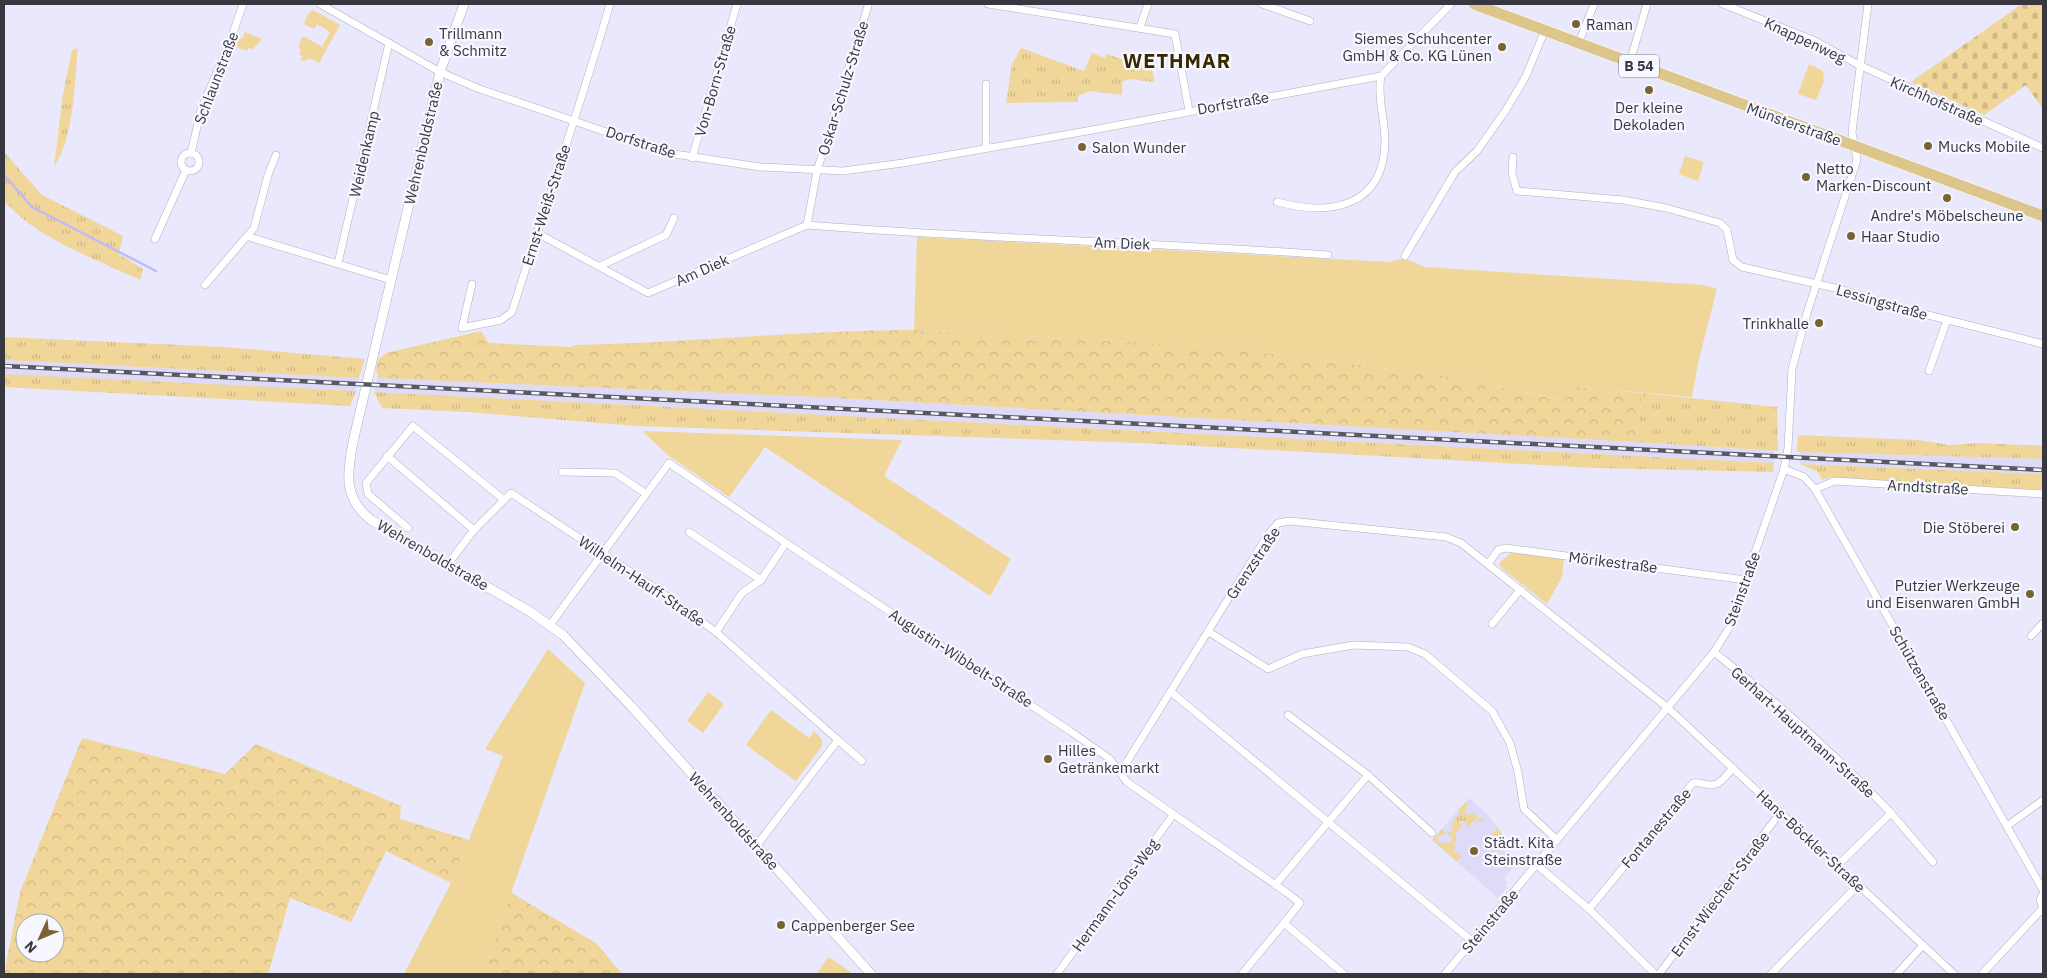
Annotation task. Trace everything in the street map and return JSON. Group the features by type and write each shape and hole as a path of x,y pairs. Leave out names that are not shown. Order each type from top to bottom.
{"main road":[{"name":"Münsterstraße","path":"1474,4 2043,216"}],"street":[{"name":"Schlaunstraße","path":"190,153 201,110 243,4"},
{"name":"Dorfstraße","path":"320,4 440,72 500,97 574,120 668,153 760,167 817,170 877,167 1381,76"},
{"name":"Wehrenboldstraße","path":"464,4 440,72 350,458 348,488 355,503 365,515 550,625 594,666 871,974"},
{"name":"Ernst-Weiß-Straße","path":"472,284 462,328 501,320 512,312 610,4"},
{"name":"Von-Born-Straße","path":"692,158 737,4"},
{"path":"988,4 1175,34 1189,111"},
{"path":"1140,27 1148,4"},
{"path":"1262,4 1310,21"},
{"path":"1277,202 1300,208 1334,209 1354,200 1370,187 1380,170 1384,153 1381,76 1450,4"},
{"path":"1579,42 1594,4"},
{"path":"1630,62 1647,4"},
{"name":"Knappenweg","path":"1723,4 1815,41 1859,65"},
{"name":"Steinstraße","path":"1445,974 1714,652 1729,628 1784,469 1788,448 1792,369 1857,160 1852,132 1868,4"},
{"name":"Oskar-Schulz-Straße","path":"807,225 817,170 868,6"},
{"path":"1405,256 1452,178 1477,151 1510,104 1526,76 1545,30"},
{"name":"Weidenkamp","path":"338,263 389,43"},
{"name":"Kirchhofstraße","path":"1859,65 2043,148"},
{"path":"986,84 986,147"},
{"name":"Schlaunstraße","path":"190,153 197,156 198,164 194,170 186,170 182,165 181,159 185,154 190,153"},
{"path":"205,285 249,237 254,228 268,175 276,155"},
{"name":"Lessingstraße","path":"1514,157 1512,174 1517,191 1623,200 1666,208 1720,223 1727,230 1733,260 1742,267 1817,284 2043,344"},
{"name":"Schlaunstraße","path":"155,239 186,170"},
{"path":"600,266 666,235 674,218"},
{"name":"Am Diek","path":"537,232 648,293 807,225 916,234 1190,246 1328,255"},
{"path":"249,237 391,280"},
{"name":"Lessingstraße","path":"1929,371 1947,320"},
{"path":"408,528 368,494 366,483 413,426 503,499 474,530 448,564"},
{"path":"387,456 474,530"},
{"name":"Augustin-Wibbelt-Straße","path":"550,625 604,554 645,493 669,464 1054,719 1110,759 1127,782 1300,903 1284,923"},
{"name":"Schützenstraße","path":"1784,469 1804,477 1815,489 2043,890"},
{"path":"562,472 615,473 645,493"},
{"name":"Arndtstraße","path":"1815,489 1835,481 2043,494"},
{"name":"Wilhelm-Hauff-Straße","path":"503,499 511,493 604,554 716,632 862,760"},
{"name":"Grenzstraße","path":"1120,773 1269,533 1278,523 1290,521 1446,537 1461,543 1668,708"},
{"path":"689,532 761,580"},
{"path":"716,632 742,593 761,580 786,543"},
{"name":"Mörikestraße","path":"1488,564 1498,550 1506,548 1746,580"},
{"path":"1492,624 1520,590"},
{"path":"2031,636 2043,622"},
{"path":"1209,632 1268,669 1302,654 1354,645 1408,647 1425,654 1492,711 1510,743 1518,772 1524,809 1557,840"},
{"name":"Gerhart-Hauptmann-Straße","path":"1714,652 1768,695 1857,778 1891,813 1933,862"},
{"path":"1171,692 1472,941"},
{"name":"Hans-Böckler-Straße","path":"1668,708 1954,974"},
{"path":"1288,714 1368,775 1432,832"},
{"path":"756,846 838,740"},
{"name":"Fontanestraße","path":"1588,909 1693,783 1699,782 1712,786 1718,784 1733,768"},
{"path":"1275,885 1368,775"},
{"path":"2007,826 2043,800"},
{"name":"Ernst-Wiechert-Straße","path":"1659,974 1780,813"},
{"path":"1837,866 1891,813"},
{"name":"Hermann-Löns-Weg","path":"1057,974 1173,815"},
{"path":"1536,865 1588,909 1655,974"},
{"path":"1771,974 1858,885"},
{"path":"1982,974 2043,908 2040,900 2043,894"},
{"path":"1242,974 1284,923 1344,974"},
{"path":"1897,974 1923,945"}],"shaded area":[{"path":"4,360 359,378 353,399 4,376"},
{"path":"377,378 817,397 1636,442 1774,451 1774,463 374,392"},
{"path":"1800,452 2043,459 2043,474 1800,464"},
{"name":"Städt. Kita Steinstraße","path":"1469,798 1488,815 1502,834 1500,838 1507,859 1515,865 1504,879 1508,882 1505,886 1507,888 1498,898 1432,840"}],"green space":[{"path":"2022,4 2043,4 2043,109 2026,85 1984,115 1911,82"},
{"path":"313,10 340,25 319,63 309,58 306,61 300,60 303,57 299,54 301,49 298,47 302,37 305,37 322,47 330,32 317,24 314,29 304,24 308,14"},
{"path":"245,32 262,39 253,49 248,48 247,51 233,46 236,38 242,39"},
{"path":"78,48 70,124 61,154 54,167 63,94 72,50"},
{"path":"1021,48 1084,71 1092,53 1105,58 1107,54 1152,70 1155,82 1128,79 1122,82 1122,95 1090,91 1078,96 1078,102 1006,103 1012,64"},
{"path":"1809,64 1823,71 1824,81 1816,100 1798,94"},
{"path":"4,152 42,195 123,236 119,254 143,269 140,280 68,247 18,215 4,201"},
{"path":"1685,156 1704,162 1698,181 1679,174"},
{"path":"917,237 1389,262 1404,258 1425,267 1704,285 1717,289 1699,359 1692,397 1566,386 1561,400 1459,378 1223,347 914,330"},
{"path":"914,330 1223,347 1459,378 1560,400 1566,386 1642,393 1636,442 817,397 377,378 378,373 376,373 378,360 386,353 481,331 489,343 571,347 576,345 829,332"},
{"path":"4,337 223,347 365,359 359,378 4,360"},
{"path":"4,374 356,391 350,406 4,387"},
{"path":"374,392 1774,463 1773,472 1596,468 1142,443 636,426 467,412 382,408"},
{"path":"1642,393 1777,407 1778,451 1636,442"},
{"path":"642,431 902,440 884,476 1011,559 990,596 765,447 729,497 669,456"},
{"path":"1798,435 1918,440 1949,445 1980,443 2043,446 2043,459 1797,452"},
{"path":"1800,464 2043,474 2043,490 1831,477 1822,480 1818,472"},
{"path":"1512,552 1564,557 1562,577 1547,604 1501,568 1499,563"},
{"path":"548,649 585,683 486,964 495,974 404,974 451,883 503,756 485,749"},
{"path":"708,692 724,704 703,733 687,721"},
{"path":"771,710 809,738 814,731 822,739 822,746 796,781 746,745"},
{"path":"82,738 225,774 256,744 401,806 400,819 469,840 451,883 386,851 351,922 290,898 268,974 4,974 15,918 15,963 65,963 65,913 16,913 20,892"},
{"path":"1466,802 1468,806 1465,808 1466,815 1474,813 1479,819 1484,820 1481,823 1476,819 1467,827 1464,821 1459,821 1462,827 1455,833 1457,840 1453,845 1456,847 1453,850 1461,856 1457,861 1432,840 1442,829 1444,834 1438,837 1437,842 1451,842 1453,838 1447,834 1452,831 1453,821 1460,813 1458,810"},
{"path":"1498,828 1502,834 1500,838 1503,847 1498,852 1493,848 1496,844 1488,838"},
{"path":"510,892 597,944 622,974 495,974 486,964"},
{"path":"828,957 851,972 850,974 817,974"}],"waterway":[{"path":"4,175 32,207 156,271"}],"railway":[{"path":"4,366 2043,470"}],"place":[{"name":"Raman","path":"1576,24"},
{"name":"Trillmann & Schmitz","path":"429,42"},
{"name":"Siemes Schuhcenter GmbH & Co. KG Lünen","path":"1502,47"},
{"name":"Der kleine Dekoladen","path":"1649,90"},
{"name":"Mucks Mobile","path":"1928,146"},
{"name":"Salon Wunder","path":"1082,147"},
{"name":"Netto Marken-Discount","path":"1806,177"},
{"name":"Andre's Möbelscheune","path":"1947,198"},
{"name":"Haar Studio","path":"1851,236"},
{"name":"Trinkhalle","path":"1819,323"},
{"name":"Die Stöberei","path":"2015,527"},
{"name":"Putzier Werkzeuge und Eisenwaren GmbH","path":"2030,594"},
{"name":"Hilles Getränkemarkt","path":"1048,759"},
{"name":"Städt. Kita Steinstraße","path":"1474,851"},
{"name":"Cappenberger See","path":"781,925"}],"district":[{"name":"WETHMAR","path":"1177,60"}]}
